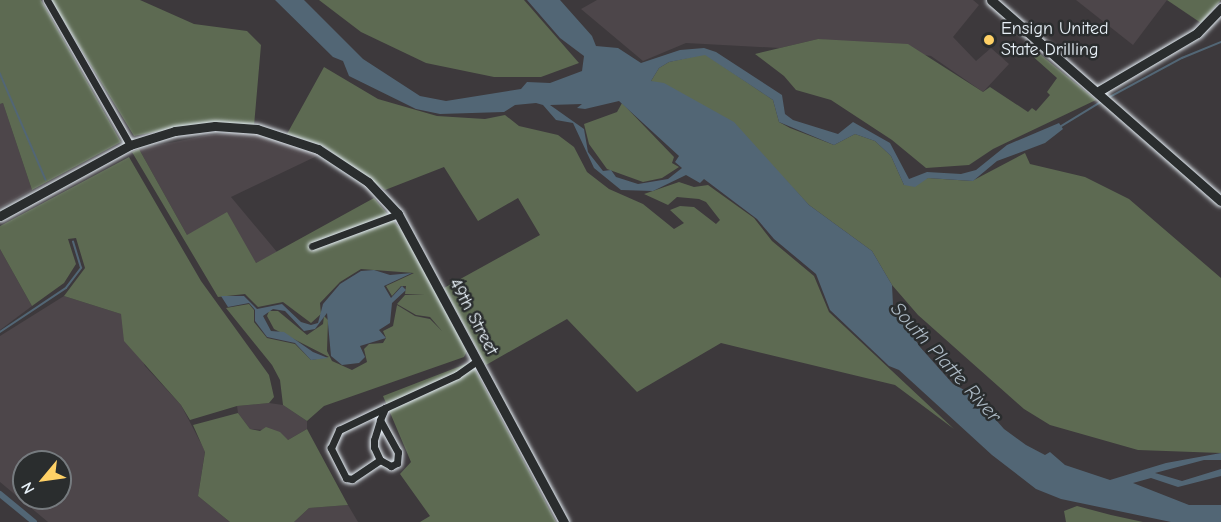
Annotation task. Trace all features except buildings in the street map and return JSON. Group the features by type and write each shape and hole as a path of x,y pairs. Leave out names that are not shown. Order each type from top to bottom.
{"street":[{"path":"47,0 130,145"},
{"path":"991,0 1221,201"},
{"path":"1097,92 1197,33 1221,8"},
{"name":"49th Street","path":"0,216 130,145 175,131 234,127 278,134 324,152 368,182 398,214 564,522"},
{"path":"312,246 398,214"},
{"path":"380,460 352,479 346,478 331,448 339,430 457,375 477,361"},
{"path":"380,420 398,458 392,466 380,460 374,440 380,420 385,408"}],"shaded area":[{"path":"597,0 973,0 979,5 953,37 976,61 991,48 1009,64 983,92 931,56 818,39 780,48 686,43 643,61 581,9"},
{"path":"1076,0 1167,0 1133,45"},
{"path":"3,103 32,190 0,208 0,104"},
{"path":"254,131 319,155 231,197 277,252 256,263 187,235 139,149 209,135"},
{"path":"0,249 32,306 0,330"},
{"path":"64,296 121,314 145,366 181,405 205,451 198,496 230,522 48,522 34,510 72,510 72,450 12,450 12,492 0,482 0,336"},
{"path":"269,403 283,405 307,421 307,429 288,440 264,430 250,429 238,413 237,406"},
{"path":"348,505 358,522 294,522 309,508"}],"green space":[{"path":"0,0 41,0 121,142 32,190 3,103 0,104"},
{"path":"51,0 140,0 194,24 247,31 261,45 254,126 204,123 134,136"},
{"path":"319,0 524,0 579,63 541,77 494,77 426,63 361,32"},
{"path":"1167,0 1221,0 1201,23"},
{"path":"818,39 908,44 983,92 990,87 1028,112 1032,108 1036,111 1050,95 1047,92 1057,78 1029,53 1035,50 1096,100 993,149 969,165 926,168 892,140 831,100 796,90 784,76 755,54"},
{"path":"705,54 773,100 779,122 790,128 834,145 855,134 875,141 891,156 904,185 928,178 972,181 1025,153 1030,164 1085,177 1129,199 1221,278 1221,453 1138,450 1050,425 1024,409 918,315 892,285 872,251 809,205 752,144 651,81 659,68 669,62"},
{"path":"324,67 378,99 437,116 485,119 505,115 519,126 558,135 574,147 587,172 609,189 643,204 674,229 684,223 670,210 680,206 694,207 716,224 720,220 706,202 699,199 677,197 668,205 644,194 679,182 694,187 708,185 754,218 772,241 814,276 829,312 954,429 895,385 721,343 637,392 567,319 486,365 444,288 540,235 518,198 478,221 444,167 385,190 323,146 287,134"},
{"path":"622,103 674,157 672,163 679,167 662,178 643,182 607,169 589,144 584,124 617,112"},
{"path":"139,149 187,235 227,212 256,263 374,198 408,238 467,351 464,357 324,406 307,421 283,405 280,380 272,365 226,308 249,304 254,310 254,322 267,338 295,344 311,360 329,357 274,329 267,316 269,311 278,311 307,335 323,324 324,316 328,320 327,351 332,361 352,370 367,362 364,349 369,344 383,343 386,338 383,331 393,326 397,305 415,316 430,319 442,331 430,317 416,315 397,304 405,295 425,294 405,294 406,286 401,286 392,296 386,286 414,273 361,269 340,282 320,303 321,314 311,323 283,302 258,307 245,294 218,297 132,152"},
{"path":"129,157 201,281 269,375 274,397 269,403 237,406 190,420 181,405 124,341 121,314 64,296 85,268 76,238 68,239 76,264 64,283 32,306 0,249 0,226"},
{"path":"471,362 556,522 420,522 430,516 400,474 411,462 383,396"},
{"path":"238,413 250,429 260,431 266,427 280,432 288,440 307,429 348,505 309,508 294,522 230,522 198,496 205,452 193,425"},
{"path":"1077,506 1143,522 1066,522 1064,511"}],"water":[{"path":"275,0 304,0 363,59 420,96 446,101 521,89 527,82 550,83 582,71 584,56 560,38 527,0 560,0 592,36 596,46 618,48 641,63 680,50 704,48 716,52 782,95 785,114 793,120 838,134 853,122 890,143 909,179 927,172 961,174 976,170 1007,145 1059,123 1063,129 1045,143 997,161 973,181 928,178 915,187 904,185 891,156 875,141 855,134 834,145 779,122 773,100 705,55 669,62 659,68 651,81 664,83 734,122 809,205 872,251 892,285 893,305 920,347 953,384 974,395 1004,429 1045,455 1050,452 1065,465 1110,480 1166,463 1221,453 1221,460 1204,460 1155,473 1182,481 1221,469 1221,476 1178,487 1151,478 1133,483 1189,505 1221,505 1221,522 1171,522 1061,499 1036,489 992,455 899,370 889,366 830,310 816,274 774,239 757,219 704,179 700,183 686,175 653,191 621,190 594,168 573,123 556,120 543,105 536,103 515,105 504,112 440,114 416,109 349,76 343,61 333,57","holes":["619,101 679,156 675,162 682,168 668,179 638,184 616,177 611,170 603,171 588,152 584,129 550,105 582,104 577,108 585,109"]},
{"path":"374,270 390,275 412,273 384,286 391,298 402,286 406,290 392,303 390,323 379,330 386,338 360,346 365,357 359,363 342,365 331,356 327,313 315,329 304,331 285,311 273,309 263,316 271,331 284,332 313,352 328,358 311,360 295,343 267,337 255,321 255,310 249,303 228,307 221,296 244,296 257,309 282,304 301,322 311,325 318,323 323,304 340,284 361,271"}],"waterway":[{"path":"1110,97 1182,58 1221,42"},
{"path":"0,73 46,180"},
{"path":"1060,127 1101,102"},
{"path":"0,332 66,288 81,268 73,242"},
{"path":"0,494 34,522"}],"place":[{"name":"Ensign United State Drilling","path":"989,40"}],"water label":[{"name":"South Platte River","path":"946,362"}]}
